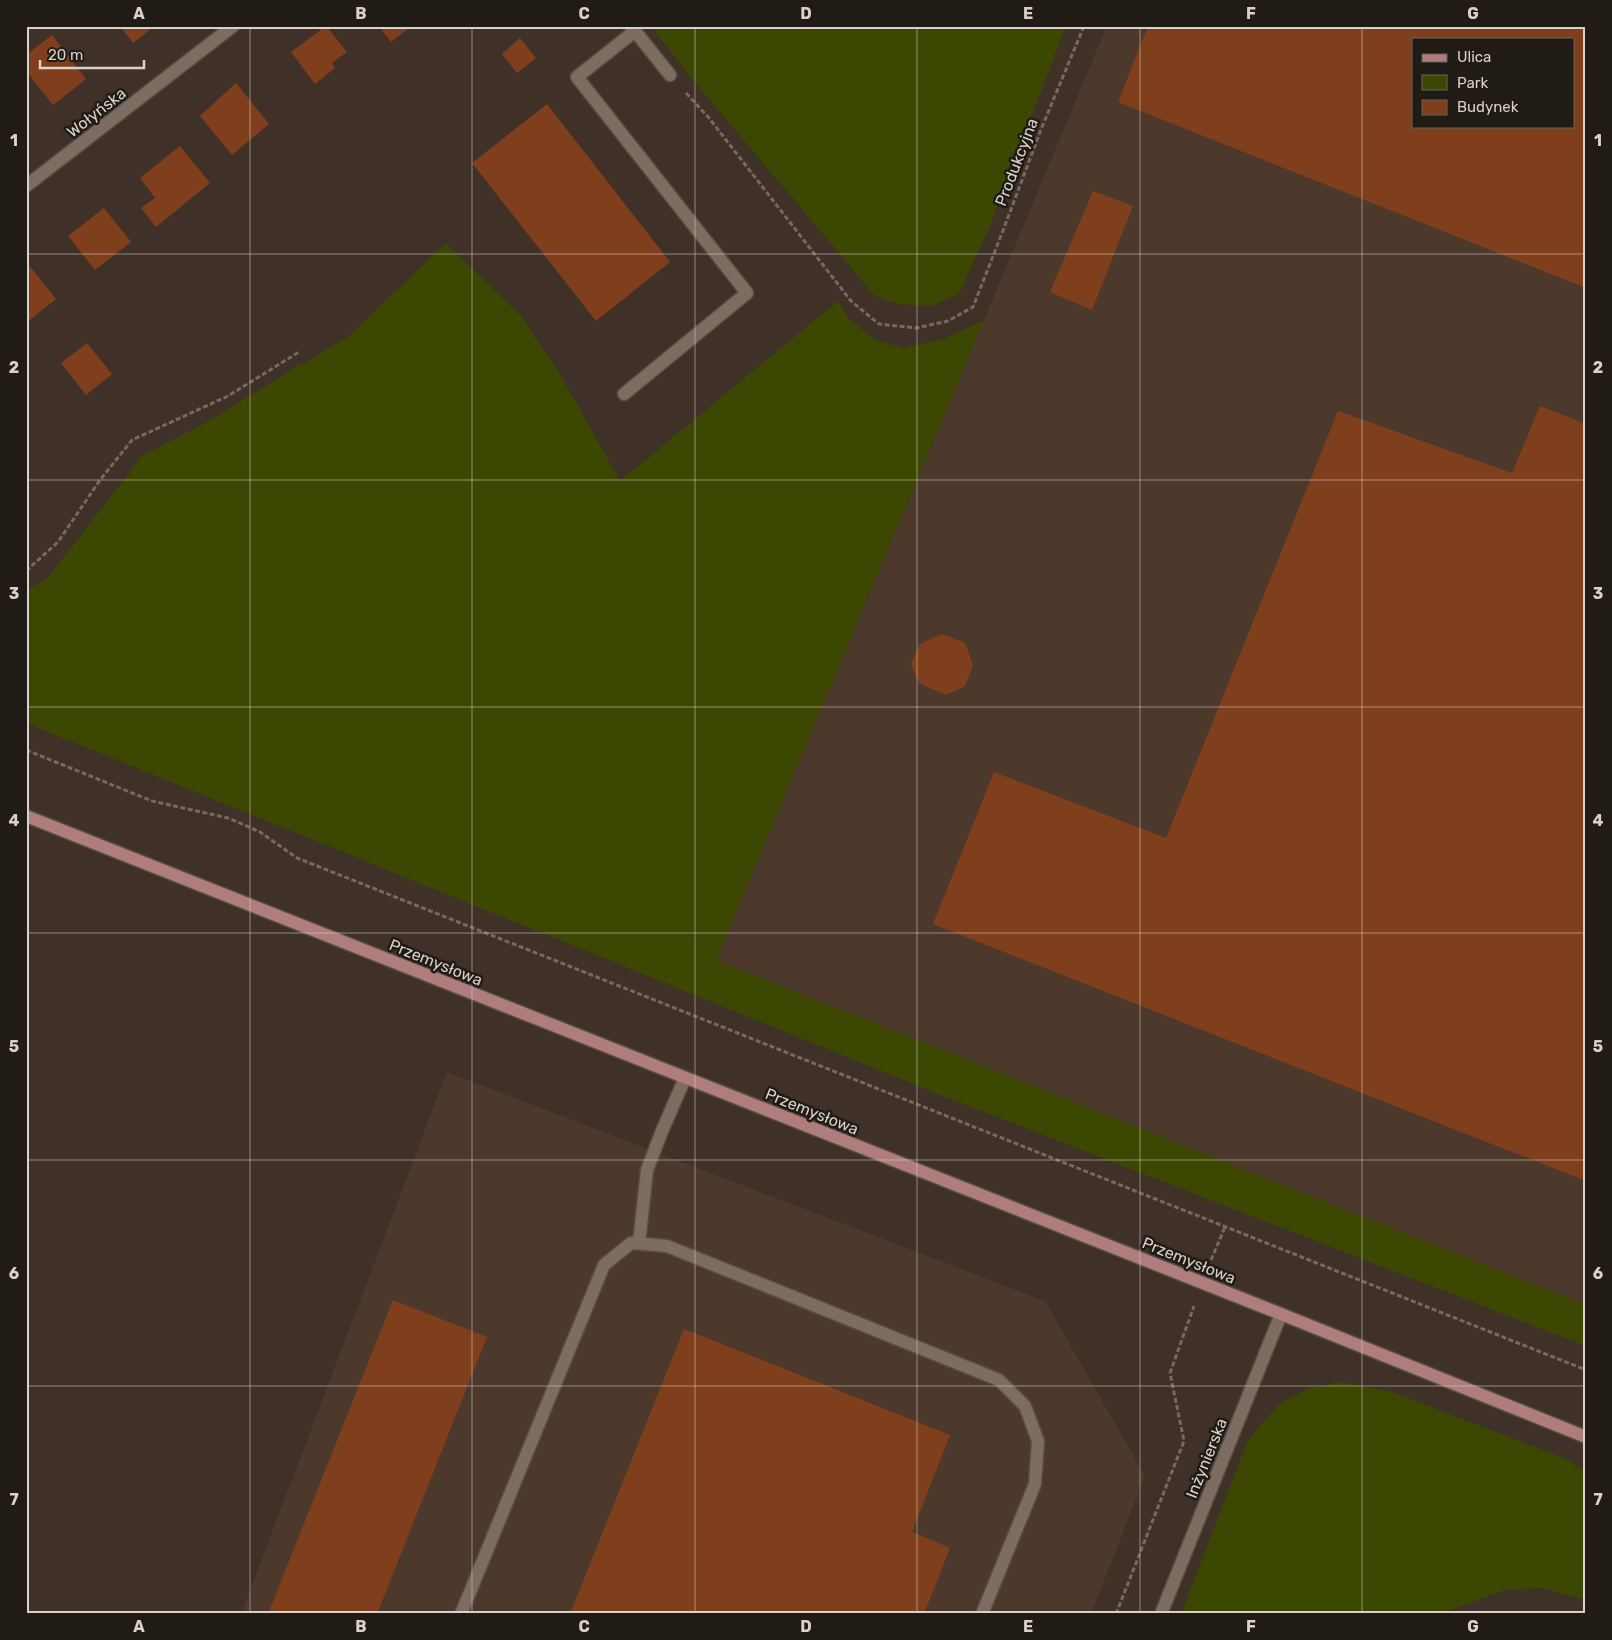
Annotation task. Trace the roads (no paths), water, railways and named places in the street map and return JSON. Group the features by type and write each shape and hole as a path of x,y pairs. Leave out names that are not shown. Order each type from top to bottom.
{"main road":[{"name":"Przemysłowa","path":"26,816 1586,1437"}],"street":[{"name":"Wołyńska","path":"26,186 233,26"},
{"path":"624,394 747,293 577,77 632,29 670,75"},
{"path":"639,1243 647,1170 685,1078"},
{"path":"461,1614 604,1265 631,1243 667,1246 998,1380 1025,1406 1038,1440 1035,1484 982,1614"},
{"name":"Inżynierska","path":"1161,1614 1280,1314"}]}
